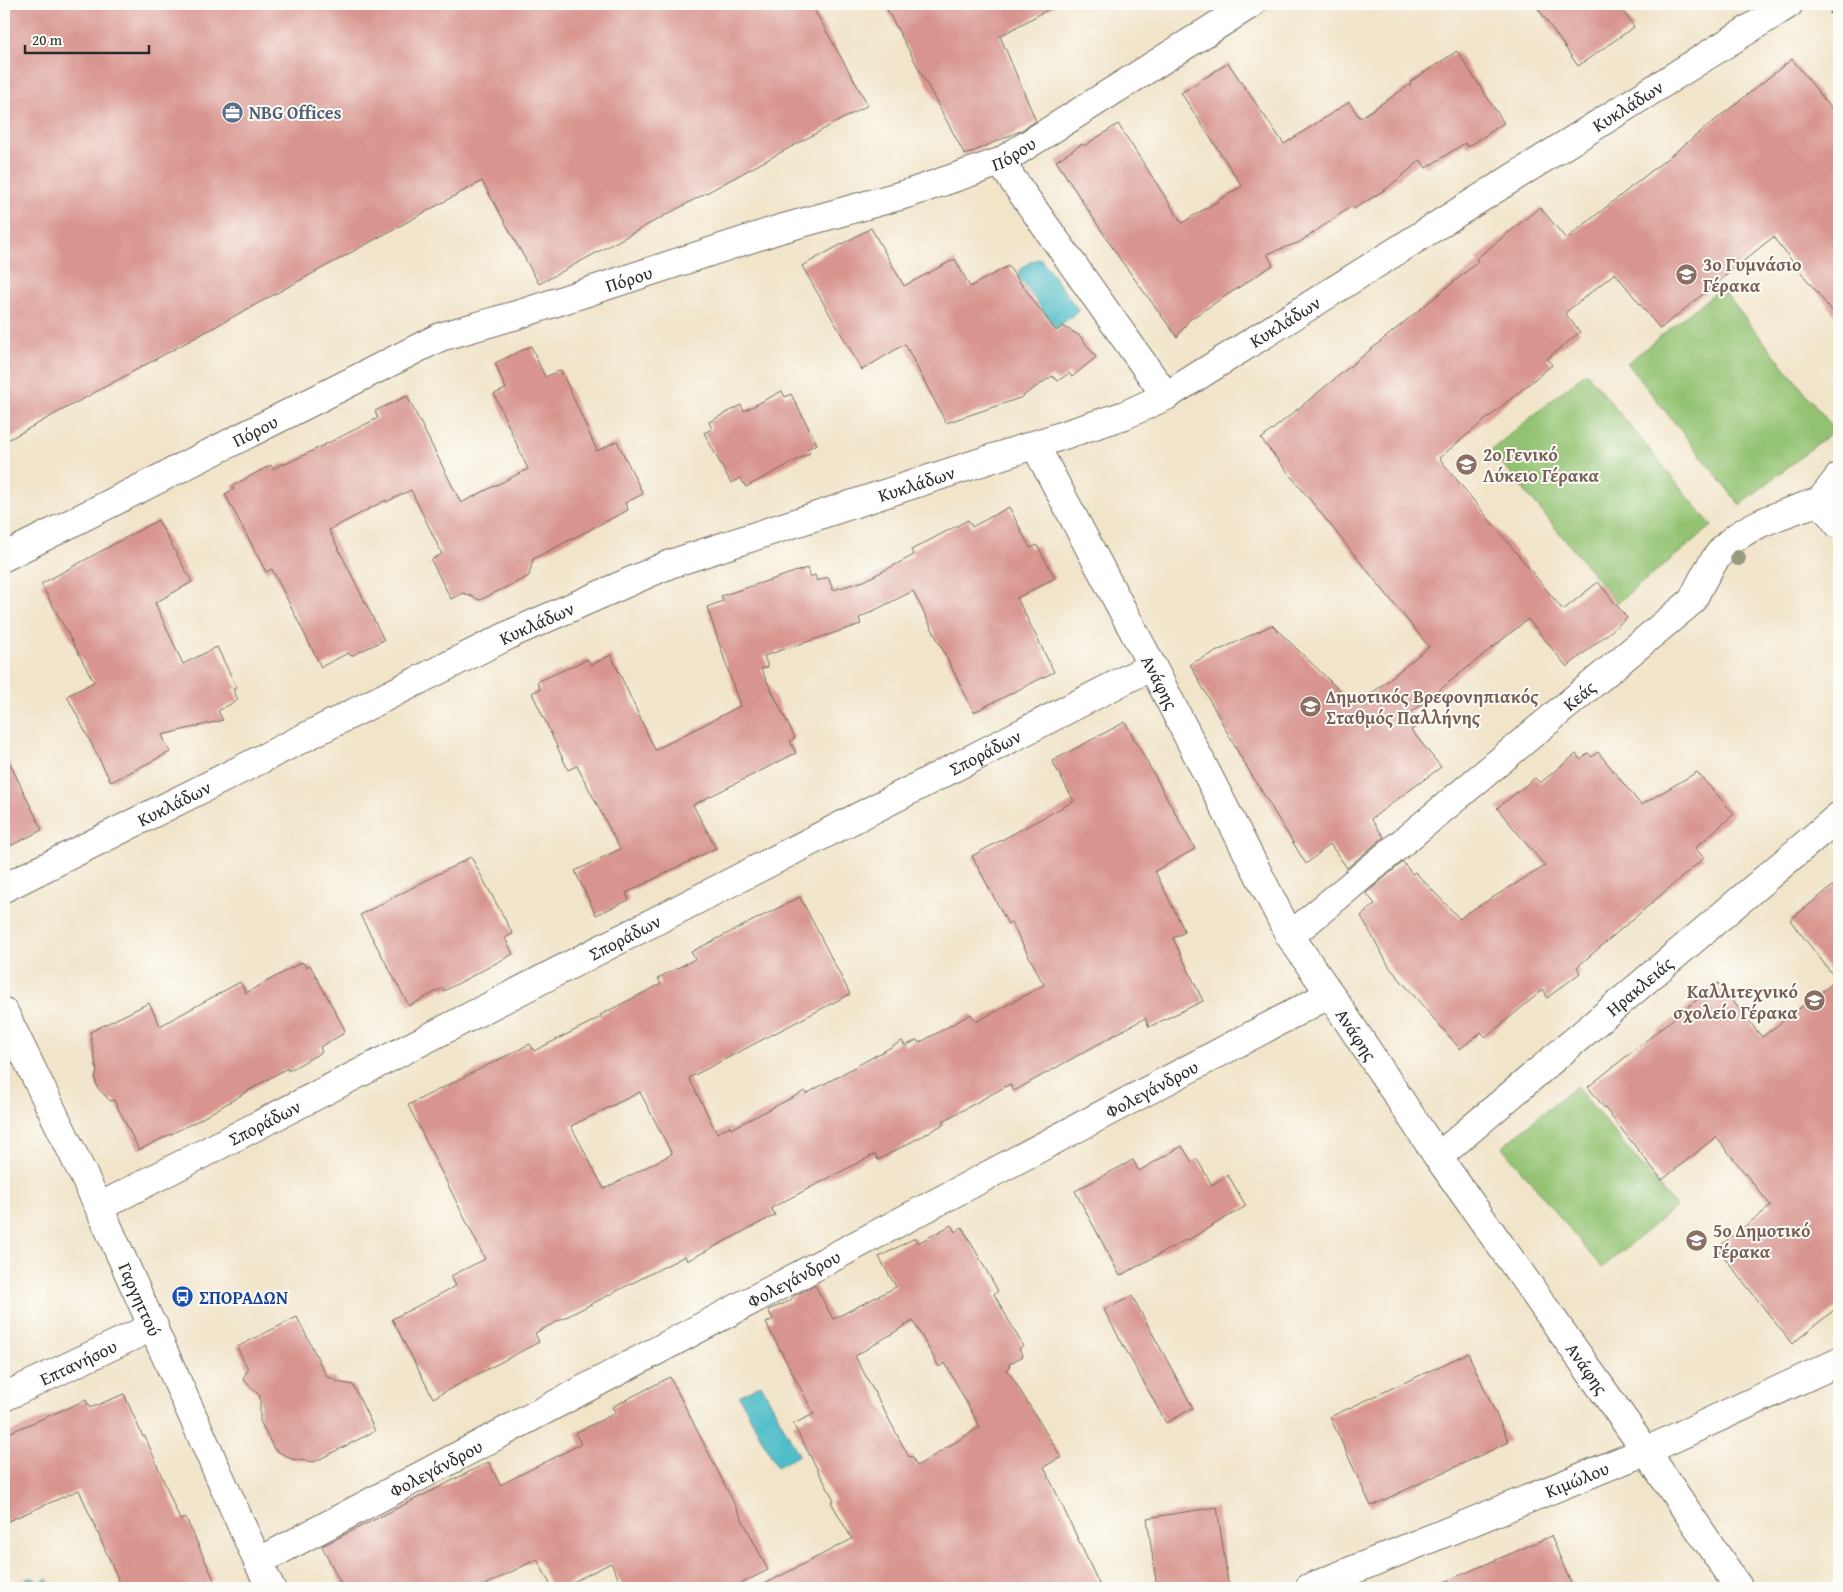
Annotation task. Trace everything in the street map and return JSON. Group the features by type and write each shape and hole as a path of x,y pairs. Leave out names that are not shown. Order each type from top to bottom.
{"street":[{"name":"Πόρου","path":"4,557 440,337 520,314 780,229 910,193 1000,162 1251,4"},
{"name":"Κυκλάδων","path":"4,888 515,632 670,564 1125,415 1166,396 1789,4"},
{"path":"1000,162 1166,396"},
{"name":"Ανάφης","path":"1035,445 1152,666 1290,936 1438,1157 1646,1451 1739,1588"},
{"path":"1839,477 1820,501 1839,525"},
{"name":"Κεάς","path":"1290,936 1692,600 1704,575 1725,547 1742,533 1820,501"},
{"name":"Σποράδων","path":"99,1207 1152,666"},
{"name":"Ηρακλειάς","path":"1438,1157 1839,816"},
{"name":"Φολεγάνδρου","path":"258,1562 1330,994"},
{"name":"Γαργηττού","path":"4,1012 99,1207 271,1588"},
{"name":"Επτανήσου","path":"4,1398 154,1326"},
{"name":"Κιμώλου","path":"1309,1588 1646,1451 1839,1362"}],"path":[{"path":"1824,4 1839,22"}],"green space":[{"path":"1721,288 1835,430 1740,505 1627,363"},
{"path":"1586,372 1712,526 1617,603 1491,450"},
{"path":"1576,1086 1676,1207 1602,1268 1502,1147"}],"water":[{"path":"1040,258 1079,311 1056,328 1017,275 1027,264"},
{"path":"761,1384 799,1455 777,1467 739,1396"},
{"path":"28,1578 34,1578 38,1583 47,1579 52,1588 25,1588 24,1581"}],"building":[{"path":"4,4 811,4 868,105 539,284 482,181 4,442"},
{"path":"884,4 1058,4 1000,36 1036,121 1020,131 965,155"},
{"path":"1535,4 1618,4 1634,27 1578,66"},
{"path":"1457,51 1504,123 1468,147 1465,143 1426,168 1421,160 1386,189 1354,209 1352,206 1300,242 1267,254 1273,265 1189,320 1177,337 1120,259 1056,161 1118,124 1182,223 1242,186 1181,93 1228,63 1284,144 1349,102 1360,118"},
{"path":"1792,59 1839,118 1839,320 1773,237 1660,329 1615,273 1565,313 1580,332 1547,359 1552,365 1439,458 1563,610 1598,582 1627,618 1567,667 1528,619 1407,716 1416,727 1411,730 1441,767 1371,819 1384,837 1347,868 1330,844 1306,864 1239,754 1190,664 1272,625 1356,706 1429,647 1261,439 1478,262 1476,259 1540,207 1566,239"},
{"path":"871,228 904,286 955,259 970,287 1008,266 1056,331 1063,326 1080,336 1096,357 1072,377 1069,373 1058,381 1052,376 1020,398 946,423 905,344 862,370 802,266"},
{"path":"531,346 545,377 561,370 597,451 617,441 643,494 625,503 628,510 533,559 529,576 480,600 463,593 451,599 431,560 442,554 411,490 386,502 386,500 329,530 384,640 351,656 348,653 321,667 272,569 266,572 225,494 234,489 232,486 271,465 273,469 283,463 284,465 378,418 375,411 407,396 461,503 528,469 494,394 506,389 495,363"},
{"path":"782,391 785,397 791,394 817,444 807,449 810,453 746,487 740,478 731,483 704,433 712,429 709,422 741,405 744,411"},
{"path":"1009,507 1030,548 1037,545 1055,578 1017,598 1054,672 974,712 913,591 859,618 861,624 764,656 768,667 761,669 795,738 790,741 796,753 693,805 716,848 626,893 629,900 596,915 575,871 620,849 577,766 568,770 532,693 540,689 537,682 588,659 591,665 611,655 655,750 740,706 707,607 723,601 721,596 807,568 810,577 815,575 817,581 828,577 833,590 864,581 914,555 911,550 968,520 972,527"},
{"path":"158,520 192,582 155,603 183,664 217,647 237,688 233,689 238,700 218,711 223,720 162,735 170,752 111,782 67,696 94,682 41,584"},
{"path":"1125,722 1195,849 1155,871 1185,932 1173,938 1203,1001 1149,1027 1145,1018 1014,1091 1010,1084 943,1121 944,1124 878,1160 875,1154 771,1208 775,1215 687,1261 685,1256 535,1333 539,1342 433,1398 392,1319 456,1286 451,1276 485,1259 408,1105 530,1044 534,1051 601,1017 600,1015 661,984 658,978 695,959 691,952 800,897 850,994 689,1078 717,1133 730,1126 731,1129 805,1091 806,1094 902,1041 905,1046 917,1040 919,1043 971,1014 976,1022 1044,985 1011,922 1008,924 972,856 1074,801 1052,761","holes":["640,1092 672,1154 604,1189 571,1126"]},
{"path":"4,751 42,830 4,849"},
{"path":"1598,752 1641,805 1697,772 1734,814 1695,848 1704,858 1577,967 1580,973 1547,998 1544,989 1486,1037 1481,1032 1460,1049 1390,968 1361,916 1375,904 1366,893 1403,862 1412,874 1415,872 1460,919 1545,866 1497,808 1535,778 1540,783 1576,754 1581,760 1588,753 1592,757"},
{"path":"471,857 513,934 505,938 513,954 444,991 443,988 409,1006 360,915"},
{"path":"1839,881 1839,1306 1792,1344 1717,1248 1771,1206 1716,1137 1662,1180 1588,1087 1718,983 1762,1037 1837,980 1790,920"},
{"path":"302,962 306,967 310,965 345,1030 342,1032 343,1034 320,1047 322,1052 288,1071 287,1068 199,1120 139,1150 114,1100 110,1101 97,1087 95,1078 97,1072 90,1032 149,1003 160,1026 240,982 246,993"},
{"path":"1182,1146 1192,1162 1197,1159 1212,1185 1228,1175 1246,1206 1120,1276 1075,1191 1133,1160 1139,1171"},
{"path":"951,1225 955,1232 962,1227 998,1291 994,1294 1023,1346 1019,1349 1023,1356 1009,1364 1010,1367 1007,1369 1061,1457 1044,1467 1101,1588 757,1588 852,1539 831,1502 834,1500 793,1424 814,1414 766,1323 773,1319 768,1310 790,1301 794,1296 815,1285 833,1319 896,1287 879,1257 915,1238 918,1243","holes":["913,1321 939,1367 945,1363 980,1427 917,1466 912,1456 909,1457 855,1356"]},
{"path":"1132,1296 1193,1408 1166,1423 1104,1310"},
{"path":"297,1317 327,1377 335,1379 337,1382 353,1385 375,1431 314,1462 291,1459 274,1449 260,1421 260,1396 243,1379 248,1369 237,1347"},
{"path":"1468,1353 1509,1442 1371,1506 1330,1417"},
{"path":"670,1377 768,1570 732,1588 623,1588 611,1563 561,1588 552,1588 537,1559 479,1588 343,1588 322,1546 489,1462 500,1485 581,1444 575,1433 616,1413 612,1407"},
{"path":"124,1394 143,1437 145,1436 180,1520 186,1518 214,1580 196,1588 122,1588 79,1490 4,1523 4,1435 86,1400 90,1408"},
{"path":"1217,1507 1229,1588 1157,1588 1147,1518"},
{"path":"1551,1536 1573,1588 1430,1588 1512,1553"}],"place":[{"name":"NBG Offices","path":"233,112"},
{"name":"3ο Γυμνάσιο Γέρακα","path":"1687,274"},
{"name":"2ο Γενικό Λύκειο Γέρακα","path":"1467,464"},
{"name":"Δημοτικός Βρεφονηπιακός Σταθμός Παλλήνης","path":"1310,706"},
{"name":"Καλλιτεχνικό σχολείο Γέρακα","path":"1814,1001"},
{"name":"5ο Δημοτικό Γέρακα","path":"1697,1240"},
{"name":"ΣΠΟΡΑΔΩΝ","path":"183,1297"}]}
